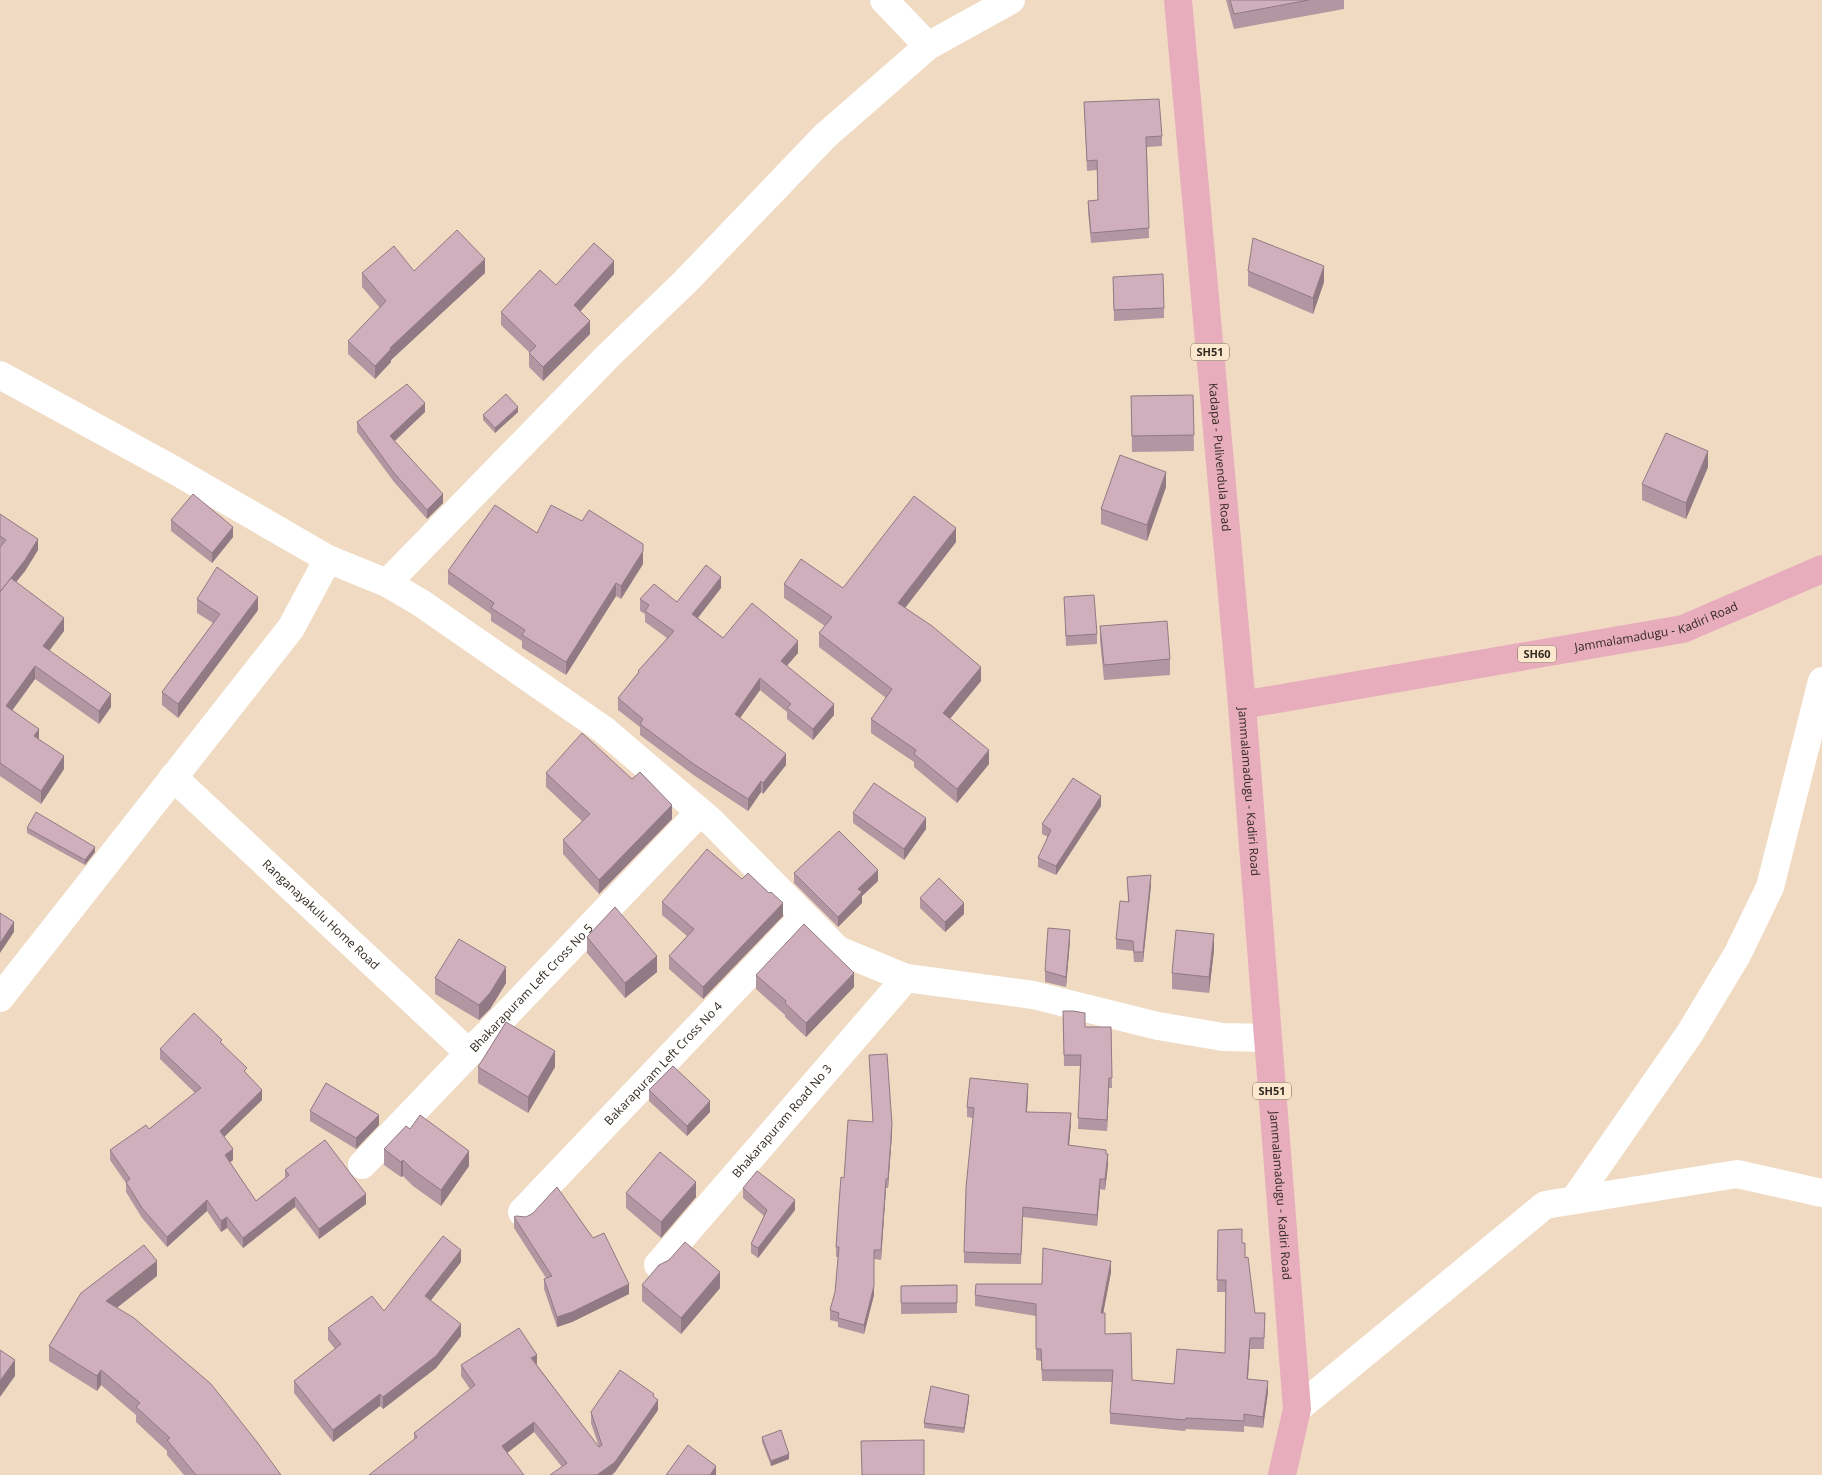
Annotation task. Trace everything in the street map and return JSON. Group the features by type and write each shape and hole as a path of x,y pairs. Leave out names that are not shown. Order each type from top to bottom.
{"main road":[{"name":"Kadapa - Pulivendula Road","path":"1178,0 1242,705"},
{"name":"Jammalamadugu - Kadiri Road","path":"1282,1475 1297,1410 1242,705 1683,629 1822,569"}],"street":[{"path":"884,0 928,46"},
{"path":"387,583 608,356 685,282 825,136 928,46 1011,0"},
{"path":"0,375 174,470 328,559 387,583 422,603 604,730 700,812 838,950 906,978 1033,995 1158,1026 1224,1037 1268,1038"},
{"path":"0,998 14,977 291,628 328,559"},
{"path":"1574,1200 1690,1033 1738,955 1770,887 1814,752 1822,681"},
{"name":"Ranganayakulu Home Road","path":"173,777 469,1053"},
{"name":"Bhakarapuram Left Cross No 5","path":"362,1164 700,812"},
{"name":"Bakarapuram Left Cross No 4","path":"522,1212 804,916"},
{"name":"Bhakarapuram Road No 3","path":"658,1265 906,978"},
{"path":"1297,1410 1545,1205 1737,1174 1822,1193"}],"building":[{"path":"1230,0 1309,0 1234,14"},
{"path":"1159,99 1162,136 1146,137 1149,228 1091,233 1088,201 1098,200 1097,160 1087,161 1084,102"},
{"path":"457,230 485,259 390,348 375,366 348,341 386,301 362,273 394,246 414,271"},
{"path":"1253,238 1324,266 1313,298 1248,271"},
{"path":"594,243 614,261 574,305 590,321 543,367 529,353 536,346 501,312 540,270 556,285"},
{"path":"1163,274 1164,308 1114,310 1113,277"},
{"path":"407,384 425,403 390,436 443,494 427,510 394,473 357,422"},
{"path":"506,394 518,407 495,428 483,415"},
{"path":"1193,395 1194,435 1132,436 1131,396"},
{"path":"1666,433 1708,451 1686,503 1642,484"},
{"path":"1120,455 1166,472 1147,525 1101,509"},
{"path":"193,494 233,527 212,553 171,520"},
{"path":"914,496 956,528 898,603 932,626 981,667 943,713 989,750 957,789 914,754 916,750 871,719 892,689 819,633 832,617 784,584 801,559 843,588"},
{"path":"495,505 537,533 551,505 582,521 589,510 643,544 643,551 621,586 616,583 566,662 522,635 525,630 491,608 494,603 448,571"},
{"path":"0,514 38,539 25,560 0,592 0,547 6,540 0,536"},
{"path":"706,565 721,577 692,614 723,638 752,603 798,641 781,661 834,704 813,729 787,708 791,704 760,678 735,714 786,754 763,783 761,781 748,799 695,765 640,724 643,719 618,698 638,671 674,631 645,611 649,605 640,599 654,584 677,602"},
{"path":"217,567 258,597 178,704 162,692 220,614 197,599"},
{"path":"11,578 64,618 43,646 111,694 99,711 35,666 6,706 39,729 34,736 64,756 41,791 0,763 0,592"},
{"path":"1094,595 1097,634 1066,636 1064,597"},
{"path":"1167,621 1170,659 1104,665 1100,626"},
{"path":"582,733 632,779 640,772 672,805 599,880 563,840 590,814 546,773"},
{"path":"1073,778 1101,796 1056,866 1038,858 1051,830 1042,824"},
{"path":"874,783 926,818 904,849 853,813"},
{"path":"36,812 95,847 85,860 27,828"},
{"path":"839,831 878,870 858,889 862,892 838,917 794,873"},
{"path":"707,849 742,879 748,873 769,893 771,892 783,903 703,987 669,956 694,929 662,902"},
{"path":"1151,875 1143,952 1134,952 1133,941 1116,939 1120,901 1129,902 1127,877"},
{"path":"939,878 964,903 945,922 920,898"},
{"path":"615,907 657,956 625,983 587,937"},
{"path":"0,913 14,922 0,943"},
{"path":"804,924 854,973 806,1023 785,1003 786,1001 756,975"},
{"path":"1048,928 1070,930 1066,977 1045,971"},
{"path":"1176,930 1214,934 1209,977 1172,973"},
{"path":"459,939 506,967 490,993 479,1005 435,978"},
{"path":"1063,1011 1085,1013 1085,1027 1111,1027 1112,1078 1109,1078 1107,1120 1078,1118 1081,1055 1064,1055"},
{"path":"194,1013 247,1068 244,1071 262,1090 220,1131 233,1149 225,1155 256,1201 289,1175 285,1170 325,1140 366,1194 319,1229 295,1197 243,1238 227,1217 221,1221 207,1200 167,1237 142,1208 126,1182 130,1179 110,1150 146,1125 149,1129 201,1088 160,1049"},
{"path":"506,1022 555,1051 528,1097 478,1067"},
{"path":"887,1054 892,1124 888,1179 886,1179 881,1250 874,1250 874,1286 864,1325 838,1318 839,1313 830,1310 835,1292 839,1247 836,1247 841,1177 844,1178 848,1120 873,1122 869,1055"},
{"path":"673,1066 710,1101 687,1126 649,1090"},
{"path":"970,1078 1028,1084 1026,1112 1071,1113 1068,1145 1106,1150 1106,1154 1108,1154 1105,1179 1100,1179 1097,1215 1023,1207 1021,1254 964,1252 966,1187 974,1108 967,1107"},
{"path":"326,1083 379,1115 356,1138 310,1111"},
{"path":"420,1115 469,1151 441,1190 413,1170 403,1160 401,1162 384,1149 406,1126 410,1129"},
{"path":"660,1152 696,1182 661,1222 626,1193"},
{"path":"757,1171 795,1200 758,1248 751,1244 767,1210 743,1188"},
{"path":"557,1187 593,1238 604,1233 629,1284 572,1312 557,1317 544,1279 552,1276 514,1217 526,1217 533,1213"},
{"path":"1242,1229 1242,1243 1245,1243 1245,1258 1248,1257 1255,1313 1265,1313 1264,1338 1250,1338 1247,1379 1268,1381 1263,1417 1244,1414 1244,1421 1186,1418 1185,1420 1110,1413 1113,1370 1042,1370 1041,1349 1036,1349 1036,1304 975,1295 976,1284 1042,1284 1043,1248 1111,1261 1101,1313 1105,1313 1105,1334 1131,1333 1132,1380 1174,1384 1177,1349 1225,1353 1226,1280 1217,1280 1218,1230"},
{"path":"443,1236 461,1250 425,1296 461,1324 436,1356 383,1397 380,1394 333,1430 294,1381 341,1344 328,1328 372,1296 384,1311"},
{"path":"685,1242 720,1272 681,1318 642,1285 659,1265 669,1260"},
{"path":"144,1245 157,1261 106,1301 134,1318 211,1384 281,1475 196,1475 167,1440 170,1438 136,1407 140,1403 101,1370 97,1376 49,1346 81,1293"},
{"path":"957,1285 957,1303 901,1303 901,1286"},
{"path":"519,1328 537,1355 531,1358 599,1447 602,1445 591,1412 620,1370 654,1394 653,1396 658,1400 615,1462 597,1475 550,1475 567,1463 534,1422 502,1446 524,1475 369,1475 417,1437 414,1433 475,1385 461,1365"},
{"path":"0,1350 15,1360 0,1381"},
{"path":"931,1386 969,1395 964,1428 924,1423"},
{"path":"781,1430 789,1454 771,1461 762,1437"},
{"path":"924,1440 924,1475 862,1475 861,1441"},
{"path":"688,1445 716,1466 710,1475 666,1475"}]}
